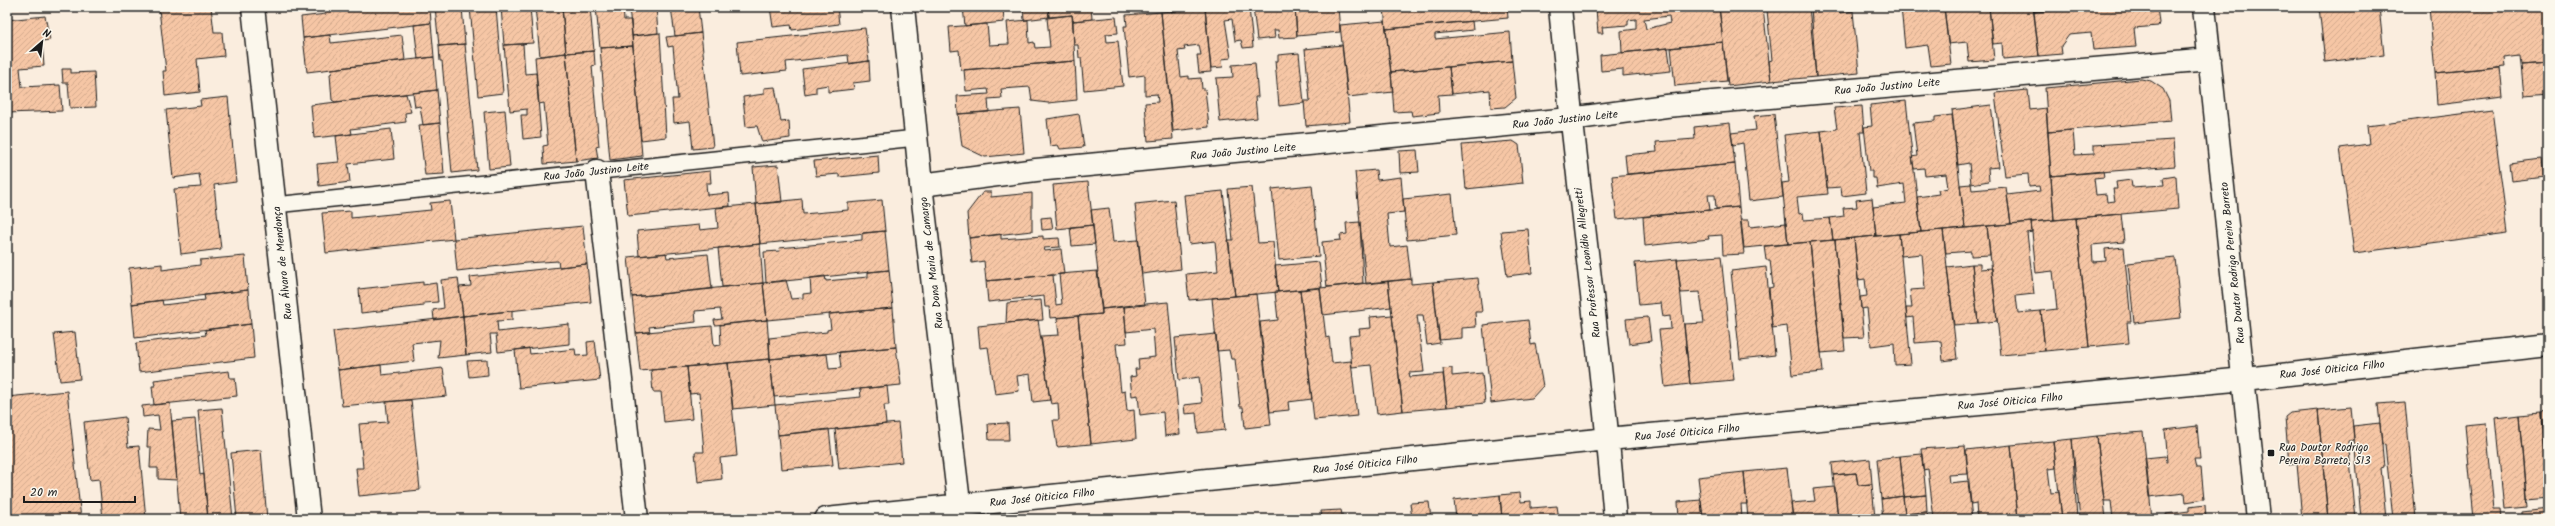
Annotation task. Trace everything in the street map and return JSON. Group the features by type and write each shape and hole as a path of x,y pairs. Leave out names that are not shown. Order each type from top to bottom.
{"street":[{"name":"Rua Álvaro de Mendonça","path":"253,7 309,519"},
{"name":"Rua Dona Maria de Camargo","path":"903,7 921,185 961,512"},
{"name":"Rua Professor Leonídio Allegretti","path":"1560,7 1570,119 1608,439 1615,519"},
{"name":"Rua Doutor Rodrigo Pereira Barreto","path":"2204,7 2245,379 2258,519"},
{"name":"Rua João Justino Leite","path":"921,185 1052,169 1570,119 1666,106 2210,59"},
{"path":"597,171 637,519"},
{"name":"Rua José Oiticica Filho","path":"826,519 961,512 1608,439 2245,379 2548,345"}],"lane":[{"name":"Rua João Justino Leite","path":"275,205 916,138"}],"building":[{"path":"179,7 211,7 214,32 222,32 224,56 197,59 200,92 165,96 163,71 166,71 159,9"},
{"path":"346,7 430,7 431,23 303,38 301,17 326,14 325,11"},
{"path":"435,7 462,7 465,44 439,46"},
{"path":"470,7 496,7 503,93 478,96"},
{"path":"501,7 530,7 533,43 504,45"},
{"path":"535,7 562,7 566,53 540,56"},
{"path":"562,7 590,7 594,51 566,53"},
{"path":"596,7 623,7 624,20 631,20 633,46 600,48"},
{"path":"629,7 656,7 658,33 632,36"},
{"path":"671,7 698,7 701,33 675,36"},
{"path":"770,7 837,7 839,24 792,30 791,25 773,27"},
{"path":"963,7 1003,7 1004,22 965,26"},
{"path":"1023,7 1048,7 1049,17 1024,20"},
{"path":"1048,7 1091,7 1092,19 1073,21 1072,15 1049,17"},
{"path":"1171,7 1181,7 1181,10 1171,12"},
{"path":"1249,7 1253,47 1243,48 1241,40 1235,41 1232,19 1225,20 1231,58 1222,59 1223,67 1211,68 1205,8"},
{"path":"1253,7 1295,7 1297,37 1279,38 1278,30 1274,30 1275,38 1257,40"},
{"path":"1295,7 1338,7 1340,32 1297,36"},
{"path":"1384,7 1507,7 1508,18 1386,29"},
{"path":"1621,7 1719,7 1723,42 1622,53 1621,31 1636,29 1636,19 1628,20 1628,25 1602,27 1603,33 1598,33 1596,9","holes":["1669,16 1670,23 1646,29 1644,19"]},
{"path":"1719,7 1763,7 1771,81 1728,86"},
{"path":"1763,7 1809,7 1816,77 1771,81 1769,61 1772,60 1767,10 1764,10"},
{"path":"1811,7 1840,7 1840,13 1853,11 1859,73 1816,77"},
{"path":"1901,7 1944,7 1951,64 1931,66 1928,45 1905,48"},
{"path":"1944,7 1989,7 1994,60 1969,62 1967,42 1948,44"},
{"path":"1989,7 2033,7 2039,56 2003,59 2002,43 1993,44"},
{"path":"2033,7 2081,7 2034,12"},
{"path":"2081,7 2157,7 2159,23 2158,26 2134,28 2136,47 2093,50 2091,33 2069,35 2061,46 2062,54 2039,56 2034,12"},
{"path":"2319,7 2379,7 2384,55 2325,62"},
{"path":"2429,7 2548,7 2548,63 2521,65 2520,56 2504,58 2505,66 2435,73"},
{"path":"1205,8 1211,72 1199,73 1197,55 1201,55 1199,45 1184,47 1185,50 1178,51 1181,77 1189,76 1189,79 1201,78 1202,89 1205,89 1209,127 1173,131 1161,12"},
{"path":"1161,12 1173,139 1148,141 1145,103 1158,102 1157,94 1145,95 1145,75 1129,77 1124,26 1127,26 1126,15"},
{"path":"1072,15 1075,61 961,70 959,50 951,51 949,27 987,24 989,45 1009,44 1007,22 1028,20 1029,43 1034,42 1035,48 1050,47 1047,18"},
{"path":"45,16 50,40 42,41 44,66 20,68 22,87 60,85 62,111 7,113 7,20"},
{"path":"1116,17 1118,33 1106,34 1107,42 1118,41 1123,86 1084,90 1081,58 1079,58 1078,45 1074,45 1073,21"},
{"path":"1385,21 1393,92 1348,97 1340,25"},
{"path":"1472,21 1473,30 1435,34 1435,39 1510,32 1512,61 1391,72 1386,29"},
{"path":"431,23 434,57 418,59 414,25"},
{"path":"865,28 869,61 849,64 848,55 786,62 787,71 740,76 737,42"},
{"path":"660,33 666,137 641,140 632,36"},
{"path":"701,33 713,147 693,149 690,121 674,123 672,99 678,99 673,46 668,47 666,37"},
{"path":"330,35 331,43 402,35 405,60 307,72 303,38"},
{"path":"1723,42 1727,81 1675,86 1671,48"},
{"path":"465,44 477,170 452,173 442,61 440,61 439,46"},
{"path":"523,44 525,74 536,73 541,137 523,139 521,115 527,115 527,109 510,111 504,45"},
{"path":"1342,45 1350,122 1306,126 1304,101 1310,101 1305,49"},
{"path":"633,46 642,156 610,160 600,48"},
{"path":"1668,48 1671,71 1623,76 1623,69 1601,71 1600,55"},
{"path":"594,51 595,65 592,66 599,146 596,147 598,158 576,161 566,53"},
{"path":"566,53 576,161 544,164 543,146 548,145 544,103 539,104 535,57"},
{"path":"1299,53 1304,103 1279,106 1275,61 1278,61 1278,55"},
{"path":"434,57 437,90 335,102 332,100 331,69"},
{"path":"869,61 870,81 853,83 854,89 828,92 828,85 816,87 816,93 805,95 802,69"},
{"path":"1075,61 1077,100 1048,103 1032,101 1030,87 1001,89 1002,98 988,99 989,112 958,114 957,96 989,94 988,89 966,91 964,70"},
{"path":"1512,61 1516,98 1505,107 1491,108 1490,90 1452,94 1449,67"},
{"path":"1255,63 1258,97 1255,97 1257,118 1220,122 1216,78 1233,77 1232,65"},
{"path":"2548,63 2548,94 2524,96 2521,65"},
{"path":"1449,67 1452,94 1438,95 1439,113 1412,116 1411,111 1394,112 1391,72"},
{"path":"2500,67 2503,97 2437,105 2435,73"},
{"path":"62,69 71,69 71,73 94,72 96,107 70,108 68,83 63,83"},
{"path":"2141,79 2151,81 2163,89 2169,101 2171,121 2048,132 2045,88"},
{"path":"775,87 781,122 789,121 790,138 762,142 757,126 746,127 743,97 764,94 764,88"},
{"path":"437,90 440,123 423,125 420,106 415,107 413,93"},
{"path":"2028,90 2030,110 2046,108 2054,220 2011,224 2007,195 2040,191 2039,186 2029,187 2028,174 2005,176 1995,93"},
{"path":"406,94 411,112 405,113 406,122 351,129 352,134 314,138 311,105"},
{"path":"228,97 236,182 214,185 221,249 181,254 174,189 201,187 199,174 173,178 166,110 201,106 200,100"},
{"path":"1906,101 1921,232 1876,236 1873,207 1906,203 1904,184 1877,188 1876,178 1872,178 1872,171 1869,171 1864,127 1872,126 1870,105"},
{"path":"1991,105 1999,167 1988,168 1989,181 1971,184 1969,163 1958,165 1952,110"},
{"path":"1862,106 1864,132 1860,132 1866,193 1842,196 1841,187 1827,188 1821,131 1837,129 1834,108"},
{"path":"1020,109 1024,153 985,157 962,146 958,114"},
{"path":"505,110 510,167 489,169 484,112"},
{"path":"2492,110 2508,233 2354,253 2340,148 2369,144 2367,126"},
{"path":"1079,114 1084,147 1060,149 1058,145 1050,146 1047,119"},
{"path":"1774,114 1783,197 1749,201 1743,143 1733,145 1731,133 1756,130 1754,116"},
{"path":"1952,115 1965,228 1921,232 1917,197 1939,194 1938,190 1948,188 1946,174 1925,176 1924,168 1914,169 1912,157 1917,156 1913,123 1935,121 1935,117"},
{"path":"440,123 444,174 425,175 419,125"},
{"path":"1730,123 1735,164 1627,174 1625,155 1657,152 1656,142 1695,139 1694,127"},
{"path":"391,129 394,159 348,164 350,182 319,186 317,164 339,162 336,136"},
{"path":"2073,130 2075,155 2094,154 2094,145 2173,140 2175,166 2051,176 2048,132"},
{"path":"1821,131 1828,194 1797,197 1799,214 1803,213 1804,220 1830,218 1833,240 1788,244 1782,183 1789,182 1784,135"},
{"path":"1513,141 1519,145 1523,183 1466,189 1462,145"},
{"path":"1417,150 1419,172 1400,173 1399,151"},
{"path":"878,155 879,173 839,177 839,174 816,176 814,161"},
{"path":"2542,159 2544,177 2511,181 2509,163"},
{"path":"1735,164 1739,207 1716,209 1715,195 1708,195 1710,210 1617,219 1612,176"},
{"path":"778,165 782,202 756,204 753,167"},
{"path":"1376,170 1377,180 1401,177 1404,212 1387,214 1390,247 1407,245 1411,279 1366,284 1355,172"},
{"path":"710,171 711,183 706,183 707,195 729,193 730,206 628,216 624,180"},
{"path":"2103,171 2104,177 2094,178 2096,195 2106,194 2107,202 2115,201 2113,189 2117,189 2116,182 2131,180 2132,187 2164,185 2163,178 2176,176 2178,209 2054,220 2051,176"},
{"path":"1088,182 1093,225 1057,229 1053,185"},
{"path":"1971,184 1972,190 2006,187 2011,224 1965,228 1960,185"},
{"path":"1312,185 1319,256 1279,260 1272,189"},
{"path":"1252,187 1258,243 1273,242 1278,292 1235,296 1228,240 1233,240 1228,189"},
{"path":"1223,191 1235,296 1189,300 1186,274 1218,271 1215,241 1189,244 1184,195"},
{"path":"983,192 991,192 991,197 1032,193 1032,231 969,238 967,213"},
{"path":"1452,194 1456,235 1407,240 1403,199"},
{"path":"1872,198 1876,236 1833,240 1830,218 1844,216 1843,208 1857,207 1856,200"},
{"path":"802,199 803,214 848,210 848,203 882,200 885,231 760,244 756,204"},
{"path":"1174,200 1181,269 1142,274 1135,204"},
{"path":"450,201 454,239 326,253 322,213 351,211 351,218 431,210 430,203"},
{"path":"756,204 760,244 639,256 637,231 699,225 700,230 718,228 716,208"},
{"path":"1739,207 1744,254 1723,255 1722,235 1708,236 1709,239 1645,246 1643,217"},
{"path":"1109,208 1113,242 1138,240 1145,305 1102,309 1091,210"},
{"path":"2121,214 2124,242 2092,245 2093,262 2106,261 2105,249 2124,247 2131,322 2127,322 2129,343 2089,347 2076,218"},
{"path":"1051,217 1053,229 1042,230 1041,218"},
{"path":"2076,218 2089,347 2045,351 2041,311 2057,309 2053,271 2036,273 2031,222"},
{"path":"1741,220 1749,220 1750,227 1786,223 1788,244 1744,248"},
{"path":"1360,222 1363,283 1327,287 1322,242 1341,240 1340,235 1347,234 1346,223"},
{"path":"2031,222 2032,232 2027,233 2034,294 2016,296 2018,313 2041,311 2045,351 2001,355 1987,226"},
{"path":"1093,225 1095,244 1072,246 1070,227"},
{"path":"583,226 587,264 559,267 558,261 457,271 454,239"},
{"path":"1987,226 1990,255 1971,256 1971,251 1946,253 1943,230"},
{"path":"1528,229 1532,273 1507,276 1501,231"},
{"path":"1943,230 1957,359 1943,361 1941,341 1915,343 1913,317 1907,318 1906,308 1912,308 1910,290 1925,289 1922,254 1901,256 1899,234"},
{"path":"885,231 889,270 766,283 764,252 780,251 779,248 862,240 862,233"},
{"path":"1001,234 1001,239 1043,236 1043,239 1059,238 1060,247 1044,248 1045,251 1061,249 1064,274 986,281 984,261 972,263 969,238"},
{"path":"1899,234 1911,364 1895,365 1894,343 1871,346 1867,308 1861,309 1860,297 1867,296 1865,279 1858,280 1854,238"},
{"path":"1854,238 1864,337 1844,338 1835,240"},
{"path":"1835,240 1845,351 1821,353 1810,242"},
{"path":"1810,242 1823,372 1792,375 1787,326 1772,328 1769,288 1773,287 1770,260 1766,260 1764,246"},
{"path":"760,244 763,283 722,287 718,248"},
{"path":"666,253 667,258 708,254 712,289 632,297 628,257"},
{"path":"245,256 248,290 132,304 129,268 162,264 162,270 200,265 200,260"},
{"path":"1721,256 1734,380 1690,384 1684,324 1704,323 1700,292 1681,293 1677,259"},
{"path":"2175,258 2181,318 2134,323 2128,263"},
{"path":"1677,259 1690,384 1665,387 1659,330 1671,329 1670,316 1663,317 1661,303 1639,305 1635,263"},
{"path":"1319,262 1322,287 1278,292 1275,266"},
{"path":"587,264 591,302 463,316 459,287 471,286 470,277"},
{"path":"1972,264 1980,264 1980,269 1992,268 1997,321 1978,323"},
{"path":"1972,264 1978,323 1954,325 1947,267"},
{"path":"1766,267 1775,355 1740,359 1731,271"},
{"path":"889,270 893,308 767,320 763,283 786,280 791,299 803,298 803,294 811,293 810,278 825,276 826,281 868,277 868,272"},
{"path":"1097,271 1102,314 1050,318 1049,307 1045,307 1044,296 988,302 986,281 1053,275 1056,305 1062,304 1059,274"},
{"path":"458,278 463,316 434,320 433,310 444,308 441,280"},
{"path":"1478,278 1482,312 1475,312 1476,327 1462,328 1462,338 1439,340 1433,282"},
{"path":"1411,279 1411,284 1433,282 1440,343 1427,345 1423,315 1417,315 1424,372 1409,373 1410,377 1443,374 1447,407 1403,411 1388,281"},
{"path":"1388,281 1391,307 1323,315 1320,288"},
{"path":"423,282 423,285 436,283 438,302 424,303 424,306 361,313 359,289"},
{"path":"763,283 767,320 715,325 714,320 722,319 720,309 695,311 696,322 649,327 650,332 636,333 632,297"},
{"path":"1320,288 1326,338 1329,337 1332,363 1351,361 1357,416 1314,420 1300,290"},
{"path":"248,290 251,324 135,338 132,304 162,300 163,305 205,300 204,295"},
{"path":"1300,290 1312,399 1288,402 1289,410 1270,412 1260,322 1278,320 1275,292"},
{"path":"1256,294 1271,425 1245,428 1243,407 1240,407 1235,359 1231,359 1229,350 1217,351 1212,298"},
{"path":"1041,300 1043,320 1006,323 1007,303"},
{"path":"1168,302 1180,434 1165,436 1163,412 1140,415 1138,395 1132,396 1130,377 1136,376 1135,369 1139,369 1138,359 1155,357 1153,329 1126,332 1124,306"},
{"path":"1124,306 1127,343 1116,344 1121,392 1125,391 1127,411 1134,410 1136,439 1091,444 1078,316 1102,314 1102,309"},
{"path":"893,308 896,347 770,359 769,338 827,332 827,330 831,329 829,314"},
{"path":"512,311 512,320 497,321 498,332 569,324 569,344 498,352 496,334 490,334 492,352 466,355 463,316"},
{"path":"1392,315 1403,411 1377,414 1371,365 1352,367 1349,336 1360,335 1359,329 1371,328 1370,317"},
{"path":"463,316 466,355 438,358 440,340 412,343 414,361 338,370 333,331"},
{"path":"1078,316 1091,444 1057,447 1053,420 1059,420 1058,403 1051,404 1041,336 1059,335 1057,318"},
{"path":"1648,317 1651,341 1629,344 1626,319"},
{"path":"767,320 770,359 640,371 636,333 712,326 714,346 721,345 720,325"},
{"path":"1038,320 1050,400 1033,402 1030,374 1017,376 1019,391 995,394 988,347 980,348 978,326"},
{"path":"1528,320 1531,345 1535,344 1543,386 1532,398 1491,403 1483,325"},
{"path":"251,324 254,358 139,372 136,343 206,335 205,330"},
{"path":"75,332 80,379 60,381 54,334"},
{"path":"1216,334 1225,430 1198,433 1196,413 1185,414 1184,405 1202,403 1199,377 1179,380 1175,338"},
{"path":"595,341 600,380 519,388 515,350 529,348 530,354 575,349 576,356 588,355 587,342"},
{"path":"896,347 901,385 774,397 770,359 827,354 829,369 841,368 839,352"},
{"path":"770,359 775,405 733,409 728,363"},
{"path":"487,360 488,375 469,377 467,361"},
{"path":"728,363 737,456 720,458 722,479 698,482 695,452 704,452 699,393 690,394 687,367"},
{"path":"381,365 382,375 443,368 447,396 342,406 338,370"},
{"path":"687,367 692,419 664,422 661,392 653,392 651,370"},
{"path":"1452,368 1452,376 1482,373 1485,403 1447,407 1443,369"},
{"path":"229,371 230,378 235,378 237,396 154,405 152,386 155,386 154,380"},
{"path":"887,386 889,405 884,405 886,424 778,435 775,405 861,397 860,389"},
{"path":"67,391 81,519 7,519 7,397"},
{"path":"411,400 420,490 359,496 356,468 363,468 359,424 388,422 386,402"},
{"path":"2405,402 2416,519 2393,519 2385,444 2382,445 2378,404"},
{"path":"170,403 177,480 158,479 158,468 150,468 151,447 147,447 148,429 160,430 158,415 143,417 142,406"},
{"path":"2351,407 2354,440 2348,441 2356,519 2328,519 2318,410"},
{"path":"222,408 233,519 208,519 198,410"},
{"path":"2318,410 2328,519 2302,519 2297,464 2289,465 2285,417 2290,413"},
{"path":"2548,412 2548,491 2542,413"},
{"path":"2542,413 2548,498 2526,500 2519,415"},
{"path":"2519,415 2527,507 2505,509 2496,418"},
{"path":"125,417 128,447 139,446 146,519 103,519 99,479 90,480 84,422"},
{"path":"195,419 200,475 204,474 208,519 180,519 172,421"},
{"path":"898,423 902,462 839,469 835,429"},
{"path":"1008,423 1009,440 989,440 988,424"},
{"path":"2380,423 2384,467 2381,468 2386,519 2361,519 2353,426"},
{"path":"2486,423 2494,510 2501,510 2502,519 2474,519 2465,425"},
{"path":"2197,426 2200,459 2194,459 2196,468 2201,468 2204,499 2186,502 2185,493 2149,497 2145,458 2165,456 2166,462 2168,462 2165,430"},
{"path":"829,429 833,465 781,469 778,435"},
{"path":"2143,432 2152,519 2113,519 2111,501 2104,501 2097,436"},
{"path":"2097,436 2106,519 2080,519 2072,439"},
{"path":"2072,439 2077,519 2062,519 2053,441"},
{"path":"2053,441 2056,468 2048,469 2051,493 2059,492 2062,519 2018,519 2011,445"},
{"path":"2011,445 2018,519 1977,519 1976,503 1971,504 1966,450"},
{"path":"1965,446 1968,474 1948,475 1949,483 1968,481 1972,519 1934,519 1928,469 1923,470 1921,449"},
{"path":"261,450 267,519 237,519 231,453"},
{"path":"1922,454 1926,495 1903,497 1905,514 1927,512 1928,519 1883,519 1881,499 1904,496 1900,456"},
{"path":"1900,456 1904,496 1881,499 1877,459"},
{"path":"1870,459 1872,484 1858,485 1856,473 1833,475 1832,463"},
{"path":"1787,468 1793,519 1748,519 1744,472"},
{"path":"1744,472 1747,504 1741,504 1742,519 1703,519 1698,477"},
{"path":"1856,473 1858,485 1872,484 1875,519 1838,519 1833,475"},
{"path":"1835,487 1838,519 1793,519 1791,503 1815,501 1813,489"},
{"path":"1520,493 1521,502 1531,501 1531,508 1557,506 1559,519 1502,519 1500,495"},
{"path":"1500,495 1502,519 1456,519 1454,500"},
{"path":"1926,495 1927,512 1905,514 1903,497"},
{"path":"1701,500 1703,519 1679,519 1678,502"},
{"path":"1429,502 1431,519 1412,519 1410,503"},
{"path":"2205,505 2206,519 2167,519 2166,514 2189,511 2189,507"},
{"path":"2548,509 2548,519 2522,519 2522,512"},
{"path":"1341,510 1343,519 1322,519 1321,511"},
{"path":"1266,517 1266,519 1240,519"}],"place":[{"name":"Rua Doutor Rodrigo Pereira Barreto, 513","path":"2271,453"}]}
